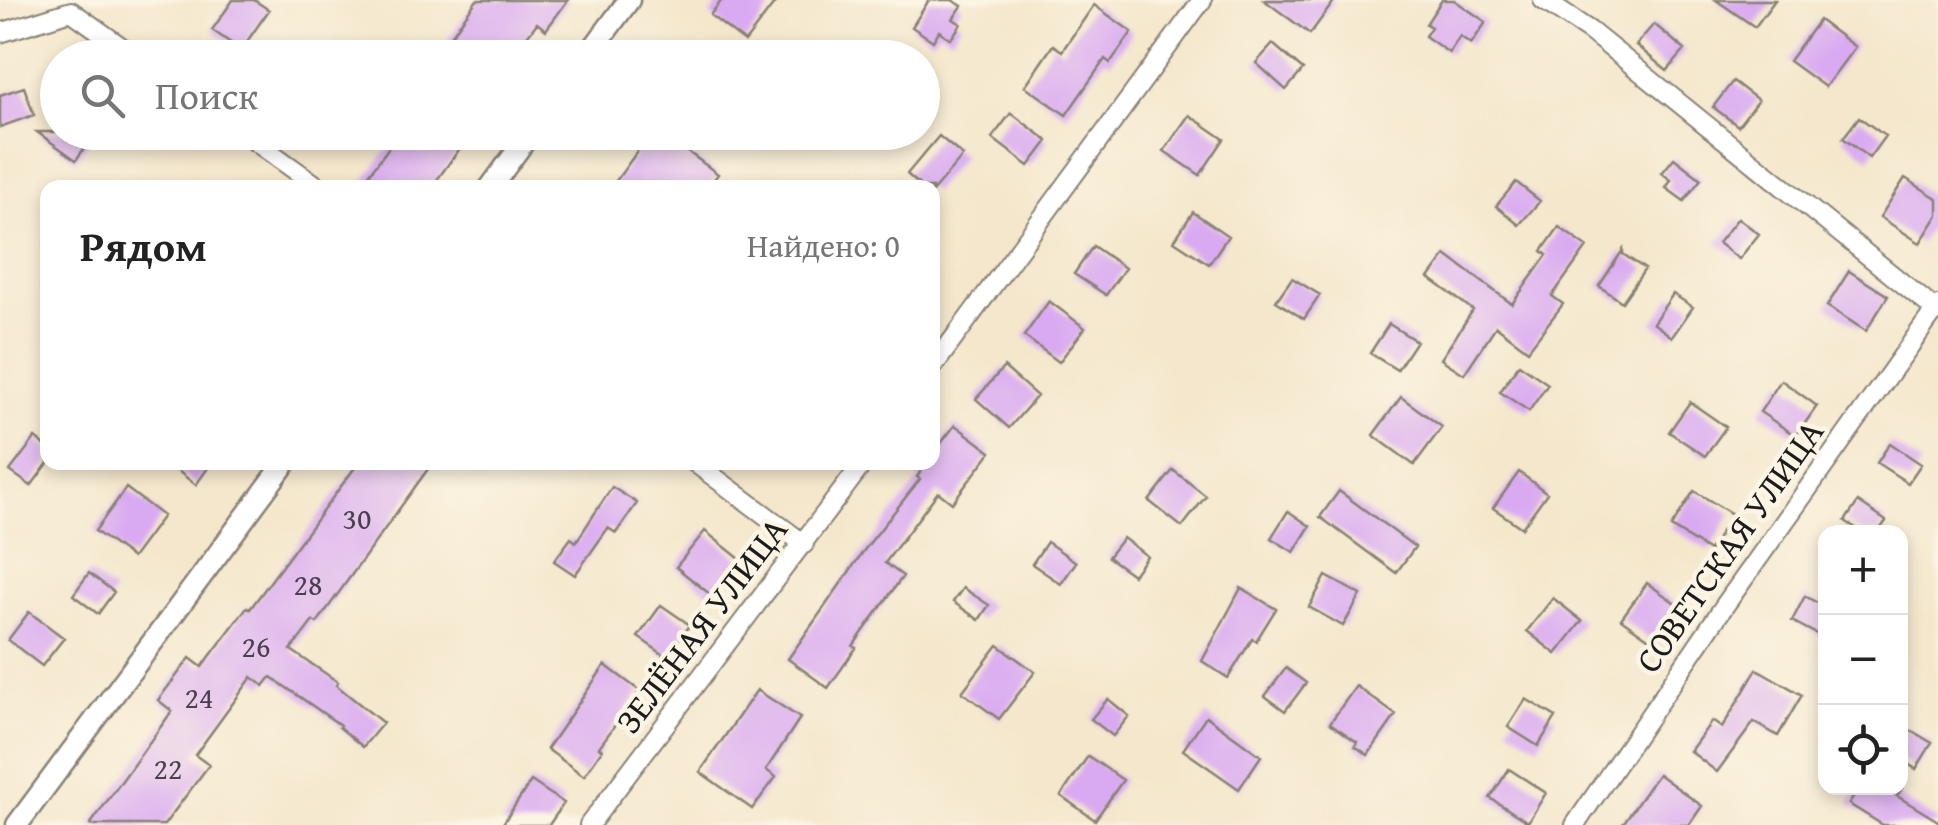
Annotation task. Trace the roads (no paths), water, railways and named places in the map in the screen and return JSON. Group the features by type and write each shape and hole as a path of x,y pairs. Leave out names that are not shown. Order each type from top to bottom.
{"street":[{"path":"599,40 629,0"},
{"path":"940,357 1202,0"},
{"path":"1543,0 1590,30 1937,310"},
{"path":"0,34 72,11 112,40"},
{"path":"267,150 309,180"},
{"path":"496,180 518,150"},
{"name":"СОВЕТСКАЯ УЛИЦА","path":"1576,825 1725,605 1937,310"},
{"path":"17,825 280,470"},
{"path":"705,470 804,544"},
{"name":"ЗЕЛЁНАЯ УЛИЦА","path":"589,825 858,470"}]}
